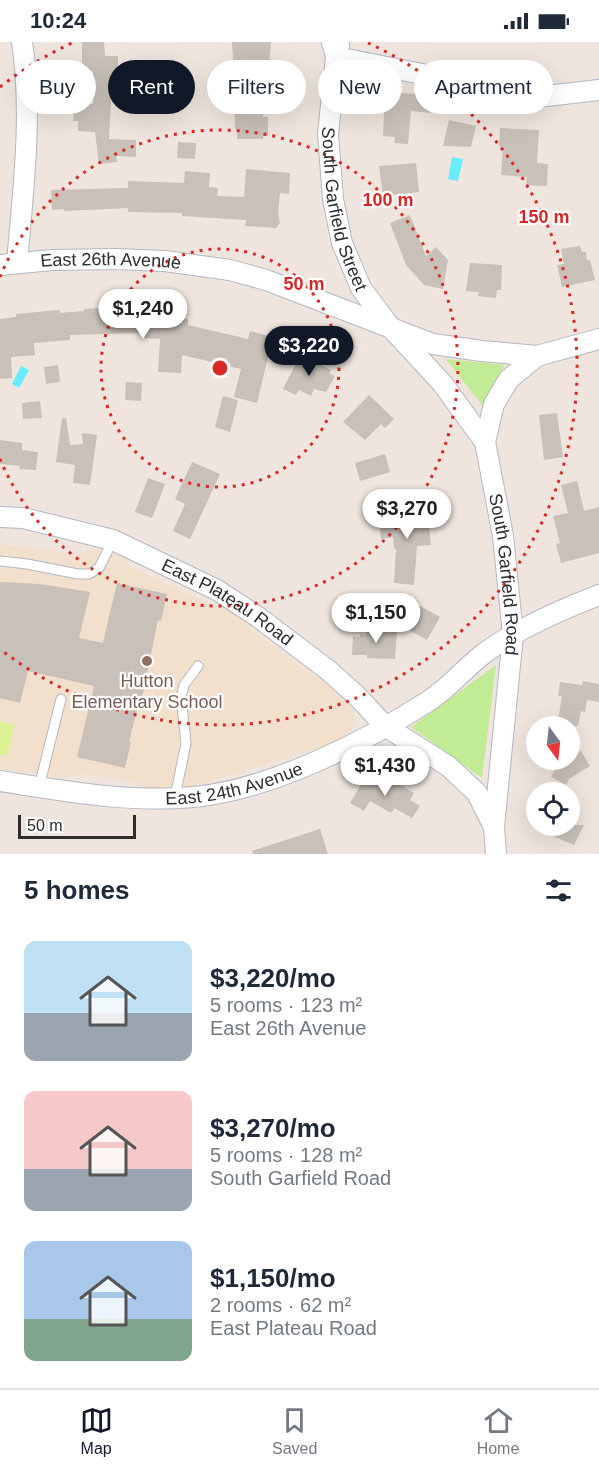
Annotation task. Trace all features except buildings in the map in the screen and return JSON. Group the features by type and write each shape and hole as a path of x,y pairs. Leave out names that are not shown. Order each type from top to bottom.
{"street":[{"path":"8,264 26,146 27,86 22,42"},
{"path":"336,47 538,97 599,90"},
{"name":"South Garfield Street","path":"336,47 328,134 333,199 342,243 361,288 391,328"},
{"name":"East 26th Avenue","path":"8,264 94,260 165,261 230,270 266,280 434,344 537,356"},
{"name":"South Garfield Road","path":"391,328 442,383 485,442 503,536 513,635 494,827 496,854"},
{"path":"485,442 494,405 509,379 537,356 599,339"},
{"name":"East Plateau Road","path":"0,517 23,518 113,540 217,590 258,617 335,676 385,726 448,766 477,794 494,827"},
{"name":"East 24th Avenue","path":"0,781 140,799 219,793 262,783 333,754 429,702 482,655 513,635 599,595"}],"lane":[{"path":"0,561 89,574 99,568 113,540"},
{"path":"175,798 186,743 181,697 190,674 198,666"},
{"path":"39,787 61,699"}],"shaded area":[{"name":"Hutton Elementary School","path":"0,544 74,555 93,549 122,557 134,568 215,606 228,607 236,612 244,624 311,675 325,679 349,698 354,712 354,727 341,740 320,750 304,751 192,787 146,789 130,781 79,774 65,778 0,769"}],"green space":[{"path":"446,359 505,365 482,405"},
{"path":"496,665 482,778 411,727"},
{"path":"0,721 14,725 7,756 0,754"}],"water":[{"path":"452,157 463,159 458,181 448,179"},
{"path":"21,366 29,370 19,388 12,384"}],"place":[{"name":"Hutton Elementary School","path":"147,661"}]}
